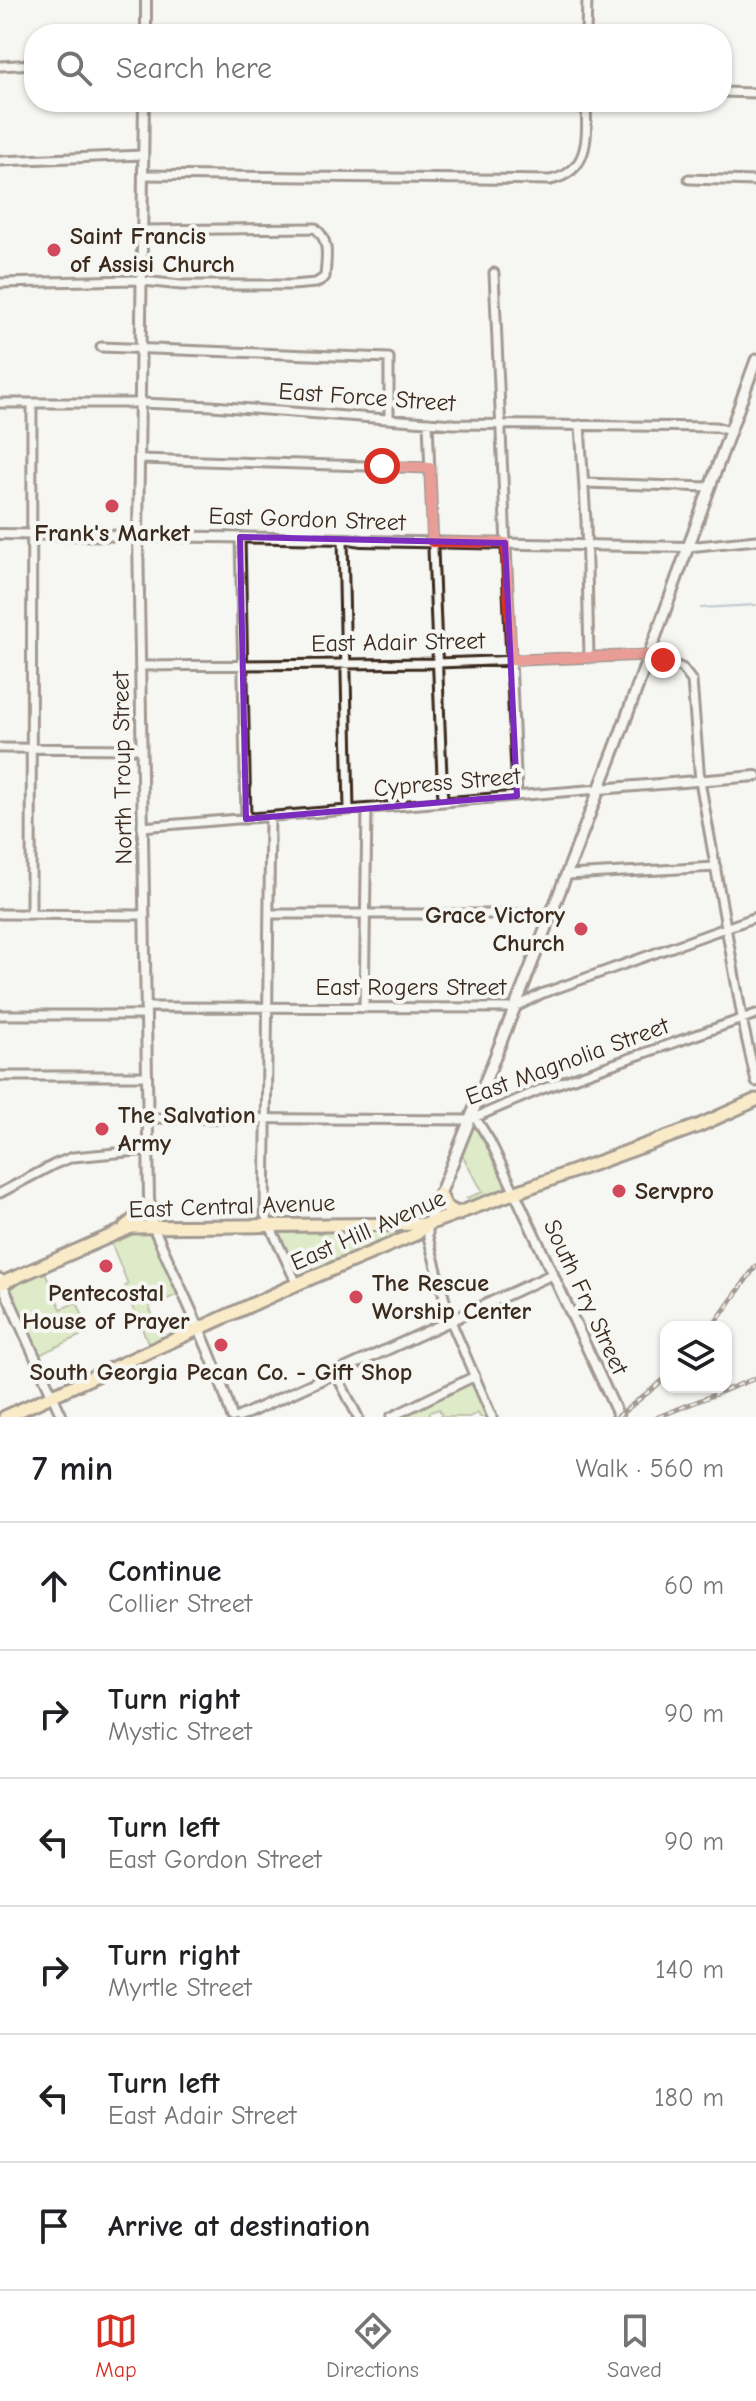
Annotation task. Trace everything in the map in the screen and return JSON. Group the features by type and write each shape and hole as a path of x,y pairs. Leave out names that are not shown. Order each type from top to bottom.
{"highway":[{"name":"East Hill Avenue","path":"5,1417 297,1284 416,1234 428,1224 698,1126 756,1100"},
{"path":"440,1194 446,1207 459,1214"},
{"path":"121,1230 150,1206"},
{"name":"East Central Avenue","path":"1,1282 131,1227 428,1224"}],"main road":[{"path":"428,1224 567,875 756,360"}],"street":[{"path":"146,0 146,24"},
{"path":"586,24 587,0"},
{"path":"0,66 24,65"},
{"path":"732,92 756,93"},
{"name":"North Troup Street","path":"144,112 138,535 150,1206 153,1226 232,1417"},
{"path":"143,175 550,180 569,174 580,162 585,146 586,112"},
{"path":"0,161 143,155"},
{"path":"689,179 756,181"},
{"path":"0,283 79,280 181,285 316,283 325,277 326,243 315,228 143,230"},
{"path":"494,273 517,796"},
{"path":"101,347 389,358 389,419"},
{"name":"East Force Street","path":"0,403 141,403 428,422 722,427 730,431"},
{"path":"31,914 32,403"},
{"path":"428,422 443,802"},
{"path":"580,425 589,658"},
{"path":"140,459 430,468"},
{"path":"584,483 710,487"},
{"name":"East Gordon Street","path":"0,534 688,547 756,540"},
{"path":"240,537 246,819"},
{"path":"343,539 349,810"},
{"name":"East Adair Street","path":"140,666 438,663 649,655 682,668 692,681 700,781"},
{"path":"0,748 141,749"},
{"name":"Cypress Street","path":"142,827 756,776"},
{"path":"700,781 756,1082"},
{"path":"364,1008 367,809"},
{"path":"270,817 265,1215 297,1284"},
{"path":"567,875 716,867"},
{"path":"0,914 144,915"},
{"path":"269,914 551,914"},
{"name":"East Rogers Street","path":"0,1015 268,1007 514,1008 541,994 756,917"},
{"name":"East Magnolia Street","path":"147,1118 472,1119 542,1089 756,1014"},
{"path":"0,1076 146,1076"},
{"path":"472,1119 490,1141 515,1193"},
{"path":"0,1193 73,1157 148,1150"},
{"name":"South Fry Street","path":"515,1193 619,1417"},
{"path":"428,1224 428,1237 450,1319 492,1417"},
{"path":"239,1417 553,1274"},
{"path":"1,1282 60,1412"},
{"path":"335,1372 358,1417"},
{"path":"391,1417 475,1376"}],"highlighted area":[{"path":"240,537 505,543 517,796 246,819"}],"green space":[{"path":"472,1124 478,1125 506,1181 502,1189 470,1201 467,1198 483,1192 462,1155 453,1177 450,1177"},
{"path":"148,1229 153,1233 179,1294 149,1307 164,1341 150,1347 124,1288 128,1284 111,1242 123,1234"},
{"path":"416,1229 301,1278 297,1276 276,1231"},
{"path":"44,1271 61,1309 77,1302 86,1333 39,1355 9,1287"},
{"path":"470,1381 488,1417 480,1417 478,1413 469,1417 439,1417 442,1415 439,1409 430,1412 429,1417 394,1417"}],"waterway":[{"path":"701,608 756,605"}],"railway":[{"path":"716,1321 756,1266"},
{"path":"658,1417 756,1378"},
{"path":"617,1417 660,1383"}],"place":[{"name":"Saint Francis of Assisi Church","path":"54,250"},
{"name":"Frank's Market","path":"112,506"},
{"name":"Grace Victory Church","path":"581,929"},
{"name":"The Salvation Army","path":"102,1129"},
{"name":"Servpro","path":"619,1191"},
{"name":"Pentecostal House of Prayer","path":"106,1266"},
{"name":"The Rescue Worship Center","path":"356,1297"},
{"name":"South Georgia Pecan Co. - Gift Shop","path":"221,1345"}],"route":[{"path":"382,466 430,468 432,542 505,543 512,660 649,655 663,660"}]}
